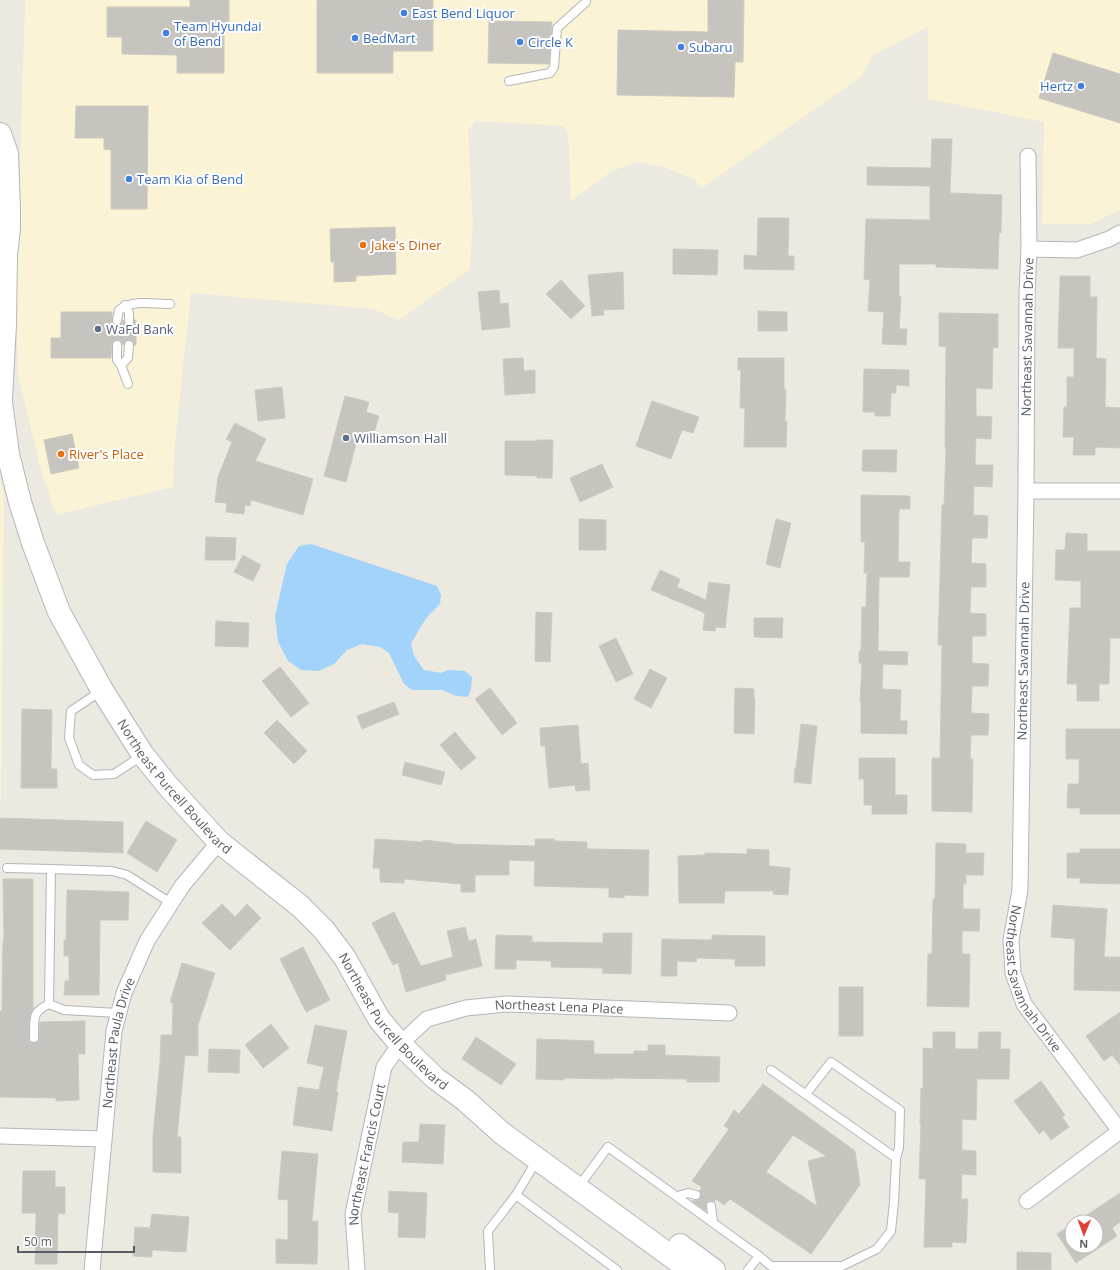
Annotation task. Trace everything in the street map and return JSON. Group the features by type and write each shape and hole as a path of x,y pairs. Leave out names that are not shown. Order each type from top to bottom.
{"street":[{"name":"Northeast Purcell Boulevard","path":"0,134 7,154 9,207 3,228 6,254 5,324 0,397 8,454 20,502 33,543 59,612 102,690 143,755 168,786 219,842 300,906 324,930 345,958 379,1019 400,1044 435,1078 465,1100 503,1134 690,1270"},
{"name":"Northeast Savannah Drive","path":"1028,156 1026,491 1020,890 1011,940 1012,973 1024,1004 1120,1131"},
{"path":"1028,249 1077,250 1109,239 1120,233"},
{"path":"1026,491 1120,491"},
{"name":"Northeast Paula Drive","path":"92,1270 114,1031 118,1013 124,993 147,941 182,886 219,842"},
{"name":"Northeast Lena Place","path":"400,1044 427,1019 466,1008 506,1004 729,1013"},
{"name":"Northeast Francis Court","path":"357,1270 353,1214 384,1067 400,1044"},
{"name":"Northeast Purcell Boulevard","path":"465,1100 509,1123 714,1270"},
{"path":"1027,1201 1120,1131"},
{"path":"0,1136 104,1139"}],"lane":[{"path":"509,81 550,73 554,67 557,28 586,2"},
{"path":"117,320 119,310 125,305 138,303 170,304"},
{"path":"125,305 129,313 129,320"},
{"path":"117,345 117,360 121,365 128,384"},
{"path":"121,365 128,358 129,345"},
{"path":"102,690 71,711 69,738 79,765 93,775 114,774 143,755"},
{"path":"7,868 112,871 127,875 171,903"},
{"path":"49,1004 51,869"},
{"path":"34,1038 35,1014 40,1008 49,1004 64,1010 118,1013"},
{"path":"585,1178 608,1147 713,1222 771,1266 842,1266 876,1249 891,1231 896,1158 900,1148 900,1110 831,1062 806,1094"},
{"path":"771,1070 896,1158"},
{"path":"490,1270 488,1231 516,1195 538,1159"},
{"path":"677,1196 688,1193 696,1195"},
{"path":"516,1195 618,1270"},
{"path":"711,1206 713,1222"},
{"path":"748,1270 759,1256"}],"shaded area":[{"path":"25,0 1120,0 1120,210 1091,224 1042,224 1044,122 928,99 928,27 873,55 861,77 702,188 694,179 663,167 637,162 612,171 571,201 568,133 563,126 476,121 468,130 473,223 470,269 399,320 373,309 191,293 175,444 173,487 56,515 40,467 18,374 16,299"},
{"path":"0,479 4,495 1,803 0,803"}],"water":[{"path":"311,544 437,586 441,595 440,604 428,616 411,644 414,656 424,670 441,673 448,670 465,671 472,677 471,689 468,697 456,696 442,690 412,690 404,684 389,653 380,647 362,644 347,650 334,664 319,671 301,670 288,661 278,642 275,616 287,564 299,546"}],"building":[{"name":"Team Hyundai of Bend","path":"190,0 229,0 229,30 224,30 224,73 177,73 177,55 122,54 122,37 107,37 107,7 190,7"},
{"name":"BedMart","path":"317,0 433,0 433,51 393,51 393,73 317,73"},
{"name":"Subaru","path":"708,0 744,0 743,62 735,62 734,97 617,95 618,30 708,32"},
{"name":"Circle K","path":"489,21 552,22 549,64 488,63"},
{"name":"Hertz","path":"1053,53 1120,74 1120,123 1039,98"},
{"name":"Team Kia of Bend","path":"76,106 148,106 147,209 111,209 111,150 104,149 104,138 75,138"},
{"path":"932,139 952,139 950,193 1002,195 998,269 936,267 936,264 899,264 899,296 901,296 899,329 907,329 906,345 882,344 884,312 868,311 870,280 864,279 866,219 930,220 930,186 867,185 867,167 931,168"},
{"path":"758,218 789,218 788,256 794,256 794,270 744,269 744,255 757,256"},
{"name":"Jake's Diner","path":"395,227 396,274 356,276 356,281 334,282 334,262 331,262 330,229"},
{"path":"673,249 718,250 717,275 673,274"},
{"path":"623,272 624,309 603,310 604,315 592,316 588,275"},
{"path":"1060,276 1090,276 1090,297 1097,297 1096,358 1106,359 1105,407 1120,408 1120,448 1095,447 1095,455 1073,455 1074,437 1063,437 1064,407 1067,407 1067,377 1074,377 1074,348 1058,348"},
{"path":"561,280 585,306 571,319 546,294"},
{"path":"499,290 500,304 508,303 510,327 482,330 478,292"},
{"path":"758,311 787,312 787,331 758,331"},
{"name":"WaFd Bank","path":"61,312 112,312 112,321 116,325 121,324 123,320 126,325 132,325 134,320 136,320 136,345 134,345 130,340 125,342 123,345 120,340 115,340 112,345 111,358 51,358 51,338 61,338"},
{"path":"939,313 998,314 998,348 993,347 992,389 976,388 976,416 992,417 991,439 976,438 975,465 993,465 992,487 974,486 973,515 988,516 987,538 972,538 971,563 986,564 986,587 971,587 970,613 986,614 986,636 972,636 972,663 989,664 988,686 972,686 971,713 989,714 988,735 971,735 970,759 973,759 972,812 932,811 932,758 940,758 942,645 938,645 942,505 944,505 946,447 946,347 939,346"},
{"path":"523,358 524,371 535,370 535,393 505,395 503,359"},
{"path":"738,358 784,358 784,390 786,390 785,421 787,421 786,447 744,447 745,408 740,408 741,370 738,370"},
{"path":"864,369 909,370 909,386 896,385 896,393 891,393 890,416 875,416 875,412 863,412"},
{"path":"282,387 285,418 258,421 255,390"},
{"name":"Williamson Hall","path":"345,396 369,402 366,412 379,416 372,440 358,436 346,482 324,476"},
{"path":"652,401 699,417 693,433 682,430 671,459 636,446"},
{"path":"235,423 266,439 255,461 313,479 303,515 251,500 250,506 245,505 244,514 226,512 227,503 215,502 218,477 232,442 226,439"},
{"name":"River's Place","path":"72,434 79,468 51,474 44,440"},
{"path":"553,440 552,478 505,475 505,441"},
{"path":"863,450 897,450 896,472 862,471"},
{"path":"602,464 613,487 580,502 570,478"},
{"path":"861,495 910,496 910,509 899,509 898,562 910,562 909,577 879,577 878,651 908,652 907,665 883,664 882,689 901,690 900,721 907,721 907,734 861,733 860,701 862,663 859,663 859,651 861,651 862,607 866,607 867,573 864,573 865,542 861,542"},
{"path":"579,519 606,520 606,550 579,550"},
{"path":"776,519 791,523 780,568 766,564"},
{"path":"1066,533 1087,534 1087,551 1120,551 1120,638 1110,638 1109,684 1099,684 1099,701 1077,701 1077,684 1067,684 1070,608 1081,608 1081,581 1055,580 1056,550 1065,550"},
{"path":"206,537 236,538 235,560 205,560"},
{"path":"243,555 261,565 253,581 234,572"},
{"path":"660,570 680,579 677,587 706,600 709,582 730,585 725,628 716,627 715,631 703,630 705,613 651,590"},
{"path":"536,612 552,613 550,662 535,661"},
{"path":"754,618 783,618 782,638 754,637"},
{"path":"216,621 249,623 248,647 215,646"},
{"path":"616,638 633,674 616,682 599,646"},
{"path":"280,667 309,703 291,717 262,681"},
{"path":"650,669 667,678 651,708 634,699"},
{"path":"490,688 517,723 502,735 475,699"},
{"path":"735,688 754,689 754,734 734,733"},
{"path":"394,702 399,714 362,729 357,716"},
{"path":"22,709 52,710 51,769 57,769 57,788 21,788"},
{"path":"277,720 307,751 294,764 264,733"},
{"path":"801,724 817,726 811,784 794,782"},
{"path":"578,725 581,764 588,763 590,790 576,791 575,785 549,788 545,746 541,746 540,728"},
{"path":"1066,729 1120,729 1120,814 1080,814 1080,808 1067,808 1068,784 1079,784 1079,759 1066,759"},
{"path":"455,732 476,758 461,770 440,745"},
{"path":"859,758 895,758 895,795 907,795 907,814 872,814 872,805 864,805 864,779 859,779"},
{"path":"405,762 445,772 441,785 402,775"},
{"path":"0,818 123,822 123,853 0,849"},
{"path":"146,821 177,840 157,872 127,853"},
{"path":"375,839 423,842 423,840 452,844 535,846 535,839 554,839 554,841 587,842 587,849 649,850 648,896 624,895 624,898 609,897 609,888 534,886 535,861 509,860 509,875 475,875 475,892 461,892 461,884 404,879 404,883 380,882 380,868 373,868"},
{"path":"936,843 966,844 966,853 984,853 983,875 966,875 966,884 963,884 963,909 980,909 979,931 962,931 962,954 970,954 969,1007 927,1006 928,954 932,954"},
{"path":"747,849 769,850 769,866 790,868 788,895 773,894 773,891 725,891 724,903 679,903 678,856 705,855 705,853 747,854"},
{"path":"1080,849 1120,849 1120,884 1080,883 1080,878 1067,878 1067,853 1080,853"},
{"path":"3,879 33,879 33,1009 29,1021 29,1041 34,1043 39,1041 40,1022 85,1021 85,1054 78,1054 79,1100 56,1101 56,1098 0,1097 0,1011 2,1011 4,941"},
{"path":"67,890 129,892 128,920 100,920 99,995 64,995 65,981 69,981 69,956 64,956 64,940 66,940"},
{"path":"222,904 235,917 247,904 261,918 230,950 202,923"},
{"path":"1053,905 1107,909 1104,957 1120,957 1120,991 1074,990 1075,939 1051,937"},
{"path":"394,912 421,966 453,957 447,931 465,927 469,941 476,939 482,966 445,975 446,980 406,992 398,963 393,965 372,923"},
{"path":"603,933 632,933 631,974 602,973 603,968 551,967 551,961 516,960 516,969 495,969 496,935 532,936 532,942 603,943"},
{"path":"712,935 765,936 765,966 735,966 735,959 697,958 696,962 677,961 677,976 661,976 662,939 712,940"},
{"path":"303,947 330,1000 306,1012 280,959"},
{"path":"182,963 215,973 198,1025 198,1056 185,1055 177,1137 181,1137 181,1173 153,1172 153,1136 161,1035 172,1035 173,1003 170,1002"},
{"path":"839,987 863,987 863,1036 839,1036"},
{"path":"1120,1012 1120,1065 1112,1055 1104,1061 1086,1036"},
{"path":"271,1024 289,1048 263,1068 245,1045"},
{"path":"315,1025 347,1031 336,1092 338,1092 332,1131 293,1125 298,1087 319,1090 324,1067 307,1063"},
{"path":"933,1032 955,1032 955,1049 978,1049 979,1032 1001,1032 1000,1049 1010,1049 1009,1079 977,1079 976,1120 962,1119 962,1150 976,1151 976,1175 962,1174 961,1199 968,1199 966,1243 952,1242 952,1247 924,1247 926,1179 919,1179 921,1088 923,1088 923,1048 933,1049"},
{"path":"476,1037 516,1064 501,1085 462,1059"},
{"path":"537,1039 594,1041 594,1054 634,1054 634,1051 648,1051 648,1045 665,1045 665,1055 720,1057 719,1082 687,1082 687,1079 536,1079"},
{"path":"209,1049 240,1050 239,1073 208,1072"},
{"path":"1041,1081 1065,1115 1062,1117 1069,1127 1051,1140 1044,1130 1039,1134 1014,1101"},
{"path":"763,1084 855,1151 860,1185 811,1254 730,1199 724,1205 716,1199 714,1202 708,1201 706,1204 706,1211 692,1201 698,1200 701,1196 699,1191 702,1187 692,1181 729,1129 724,1126 734,1110 739,1114","holes":["793,1135 826,1156 808,1161 817,1206 766,1172"]},
{"path":"420,1124 445,1125 443,1164 402,1162 403,1142 419,1142"},
{"path":"282,1151 318,1154 312,1221 318,1221 317,1264 276,1263 276,1239 288,1240 288,1200 278,1199"},
{"path":"23,1171 55,1171 55,1187 65,1187 65,1214 58,1213 57,1264 35,1264 36,1213 22,1213"},
{"path":"389,1191 427,1193 425,1238 398,1237 399,1213 388,1212"},
{"path":"1120,1193 1120,1222 1112,1228 1117,1236 1104,1245 1104,1214 1088,1214"},
{"path":"152,1214 189,1217 186,1252 152,1250 152,1257 133,1256 135,1227 150,1228"},
{"path":"1064,1229 1064,1245 1057,1234"},
{"path":"1017,1252 1051,1253 1051,1270 1017,1270"},
{"path":"1070,1254 1090,1254 1076,1263"}],"place":[{"name":"East Bend Liquor","path":"404,13"},
{"name":"Team Hyundai of Bend","path":"166,33"},
{"name":"BedMart","path":"355,38"},
{"name":"Circle K","path":"520,42"},
{"name":"Subaru","path":"681,47"},
{"name":"Hertz","path":"1081,86"},
{"name":"Team Kia of Bend","path":"129,179"},
{"name":"Jake's Diner","path":"363,245"},
{"name":"WaFd Bank","path":"98,329"},
{"name":"Williamson Hall","path":"346,438"},
{"name":"River's Place","path":"61,454"}]}
